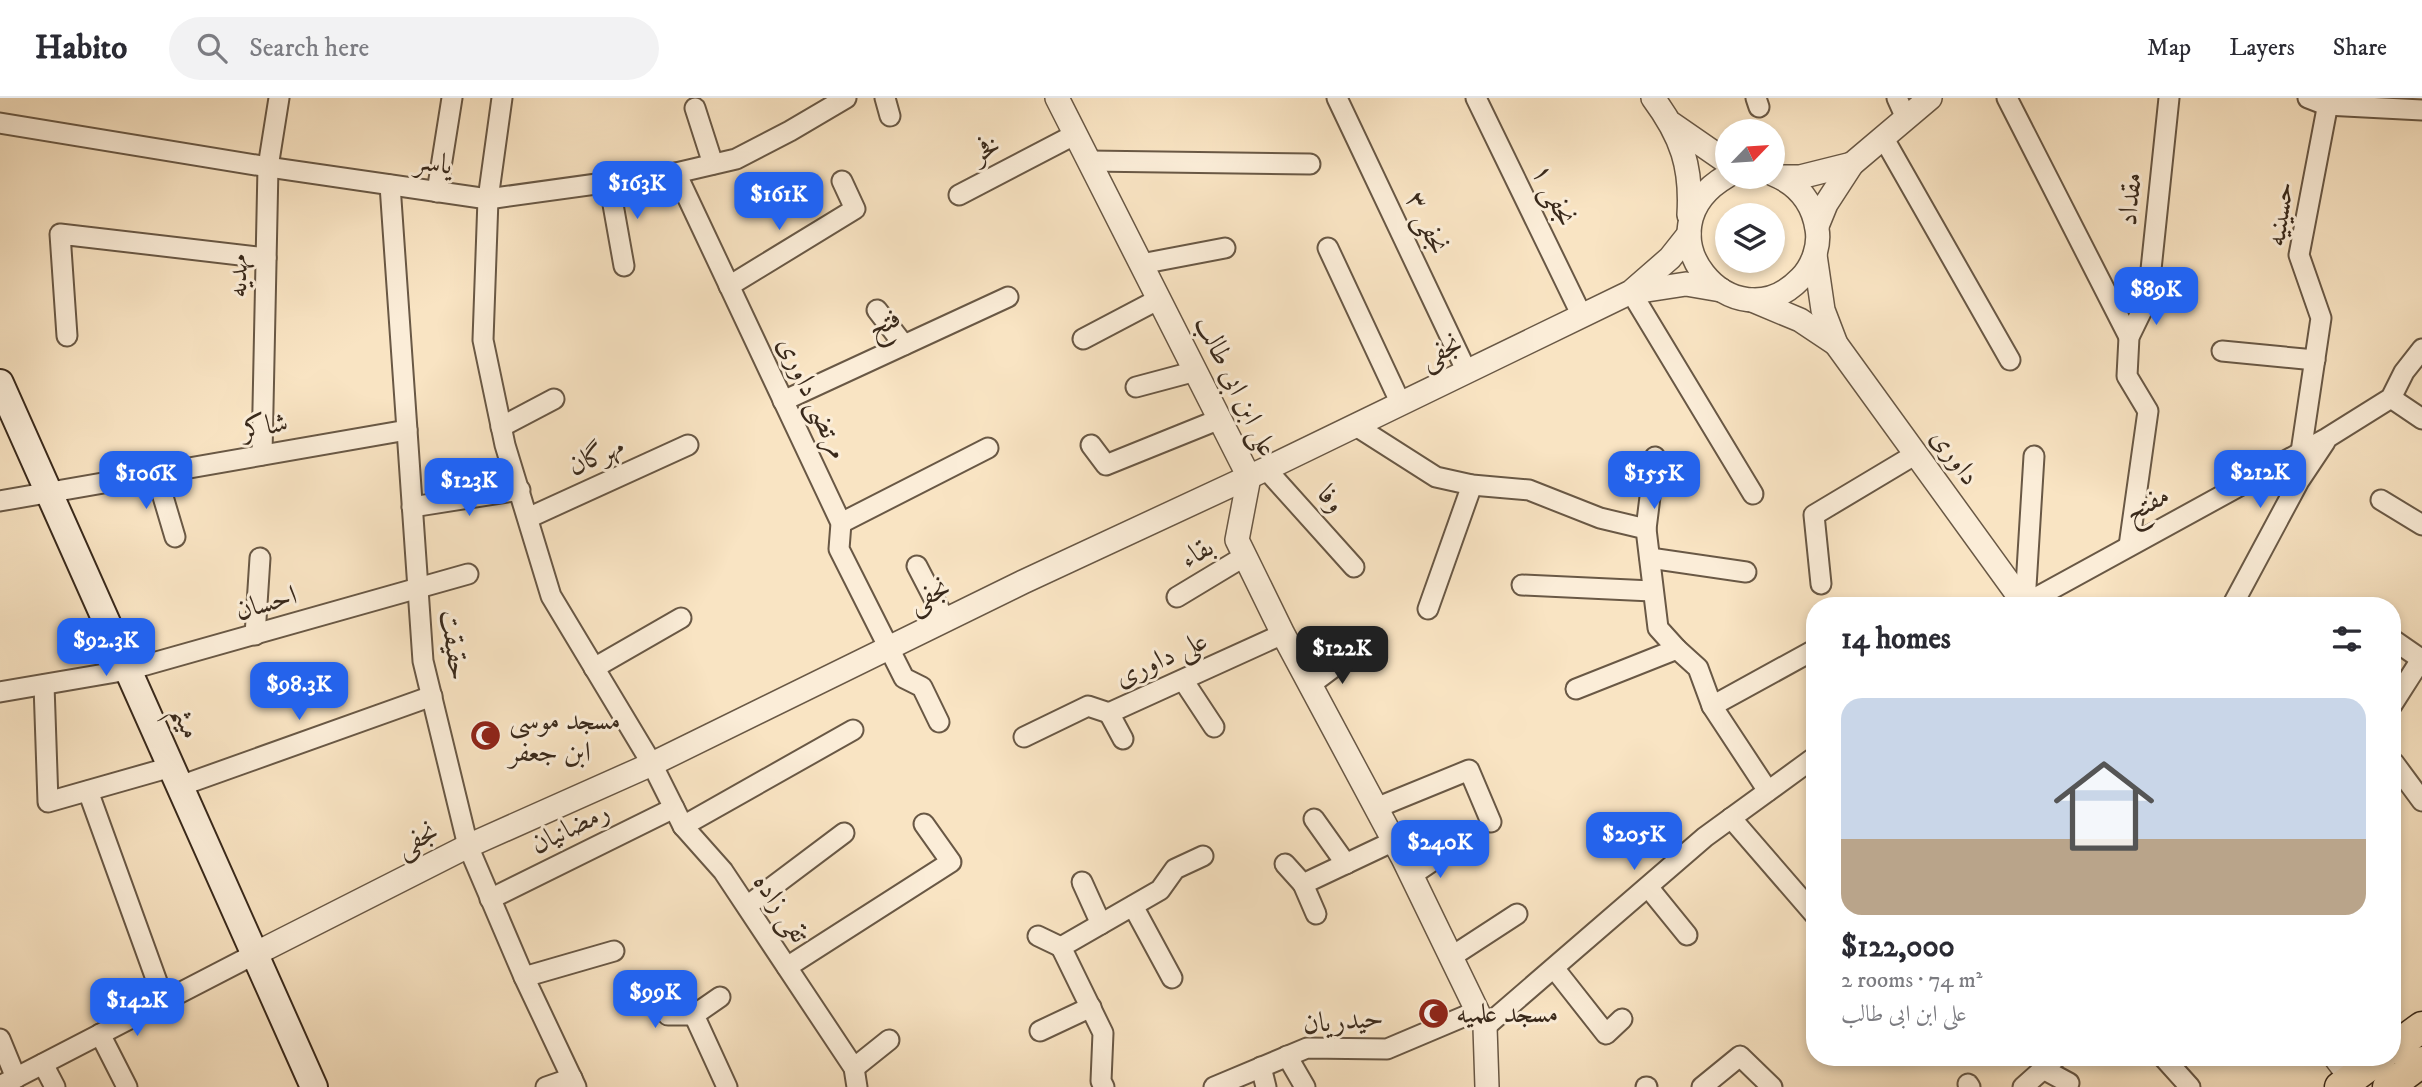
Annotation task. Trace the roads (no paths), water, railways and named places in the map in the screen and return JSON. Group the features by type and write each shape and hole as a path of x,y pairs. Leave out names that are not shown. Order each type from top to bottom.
{"main road":[{"name":"میثم","path":"0,383 314,1087"},
{"path":"2401,1042 2422,1027"},
{"path":"2388,1087 2422,1062"},
{"path":"2340,1087 2372,1067"}],"street":[{"name":"مهدیه","path":"262,455 268,167 279,98"},
{"path":"437,192 452,98"},
{"name":"تقی زاده","path":"502,98 488,200 483,340 501,427 551,596 652,764 683,826 723,871 856,1077"},
{"name":"یاسر","path":"0,123 488,200 676,173 736,159 846,98"},
{"name":"علی ابن ابی طالب","path":"1057,98 1220,419 1258,473 1237,540 1283,634 1412,875 1481,1019 1487,1087"},
{"name":"نجفی ۳","path":"1337,98 1467,372"},
{"name":"نجفی ۱","path":"1476,98 1582,316"},
{"path":"1653,98 1672,124 1684,156 1690,187 1690,247 1697,267 1711,283 1728,295 1749,299 1801,320 1836,344"},
{"path":"1817,226 1826,204 1852,164 1883,138 1901,108 1930,98"},
{"path":"2007,98 2129,337"},
{"name":"مقداد","path":"2129,546 2148,411 2127,376 2129,337 2148,298 2169,98"},
{"path":"2321,100 2422,110"},
{"name":"حسینیه","path":"2301,452 2321,317 2299,255 2321,100"},
{"path":"695,108 713,164"},
{"path":"1672,124 1715,154"},
{"name":"فخر","path":"959,195 1076,134"},
{"path":"1883,138 2010,360"},
{"path":"1089,161 1310,164"},
{"path":"1785,176 1800,177 1852,164"},
{"name":"مرتضی داوری","path":"676,173 841,523 839,549 904,678 922,687 939,722"},
{"path":"1785,179 1803,194 1814,213 1818,233 1815,255 1823,310 1836,344"},
{"path":"729,286 855,209 842,181"},
{"path":"609,182 624,266"},
{"path":"1631,292 1670,258 1689,230 1696,205 1715,184"},
{"name":"حقیقت","path":"390,185 423,661 468,846 574,1083"},
{"path":"67,336 60,234 266,258"},
{"path":"1141,264 1225,248"},
{"path":"1328,248 1401,404"},
{"path":"1749,299 1770,298 1791,289 1805,273 1815,255"},
{"path":"1631,292 1686,284 1721,290"},
{"path":"1631,292 1753,494"},
{"name":"نجفی","path":"255,954 468,846 652,764 945,620 1258,473 1631,292"},
{"name":"فتح","path":"783,401 1008,297"},
{"path":"1083,340 1159,299"},
{"path":"877,310 904,345"},
{"name":"داوری","path":"1836,344 2018,597"},
{"name":"مفتح","path":"2038,597 2327,438 2391,398 2404,372 2422,349"},
{"path":"2222,351 2315,360"},
{"path":"1136,387 1196,371"},
{"path":"2391,398 2422,419"},
{"path":"501,427 554,399"},
{"path":"1091,445 1106,465 1220,419"},
{"path":"1356,426 1436,477 1472,485 1530,490 1600,518 1646,529"},
{"name":"شاکر","path":"0,501 407,430"},
{"path":"2237,597 2299,481 2327,438"},
{"name":"مهرگان","path":"528,518 688,445"},
{"path":"841,523 988,448"},
{"path":"1821,584 1814,515 1916,454"},
{"path":"2025,597 2034,456"},
{"path":"1655,457 1646,529 1658,628 1698,668 1712,706 1768,791"},
{"path":"156,473 175,537"},
{"name":"وفا","path":"1258,473 1354,567"},
{"path":"1428,609 1472,485"},
{"path":"412,507 520,490"},
{"path":"2381,500 2422,525"},
{"name":"بقاء","path":"1177,597 1245,556"},
{"path":"255,635 260,558"},
{"path":"1650,558 1746,572"},
{"path":"917,566 945,620"},
{"name":"احسان","path":"0,692 128,670 468,574"},
{"path":"1522,585 1652,591"},
{"path":"594,668 681,618"},
{"name":"علی داوری","path":"1024,737 1088,706 1109,713 1283,634"},
{"path":"2401,645 2422,659 2401,691"},
{"path":"1576,689 1677,649"},
{"path":"1712,706 1806,654"},
{"path":"1310,685 1350,655"},
{"path":"1183,680 1214,727"},
{"path":"44,685 48,802 88,790 176,776 432,696"},
{"path":"1109,713 1123,739"},
{"path":"683,826 853,730"},
{"name":"حیدریان","path":"1214,1087 1307,1048 1387,1049 1481,1019 1554,968 1705,837 1806,764"},
{"path":"1376,808 1469,770 1491,822"},
{"path":"2401,773 2422,802"},
{"path":"88,790 164,1001"},
{"name":"رمضانیان","path":"490,898 674,808"},
{"path":"1731,818 1806,905"},
{"path":"1314,819 1346,864"},
{"path":"787,967 951,862 924,824"},
{"path":"747,906 844,833"},
{"path":"1303,884 1394,841"},
{"path":"1412,875 1446,852"},
{"path":"1061,947 1160,890 1175,869 1203,856"},
{"path":"1285,864 1303,884 1316,914"},
{"path":"1083,882 1101,924"},
{"path":"1648,887 1687,935"},
{"path":"1133,906 1172,978"},
{"path":"1451,957 1517,914"},
{"path":"1038,936 1061,947 1103,1033 1101,1081 1104,1087"},
{"path":"524,976 614,951"},
{"path":"0,1039 8,1082 255,954"},
{"path":"1554,968 1606,1034 1622,1019"},
{"path":"660,988 668,1015 694,1015 720,997"},
{"path":"1040,1031 1091,1007"},
{"path":"694,1015 727,1087"},
{"path":"100,1034 127,1087"},
{"path":"856,1077 889,1040"},
{"path":"1287,1056 1305,1087"},
{"path":"1702,1087 1740,1056 1772,1087"},
{"path":"43,1064 55,1087"},
{"path":"2023,1087 2047,1066"},
{"path":"2053,1066 2069,1083"},
{"path":"2171,1066 2190,1087"},
{"path":"1261,1067 1266,1087"},
{"path":"546,1087 574,1083"}],"place":[{"name":"مسجد موسی ابن جعفر","path":"486,736"},
{"name":"مسجد علمیه","path":"1433,1013"}]}
